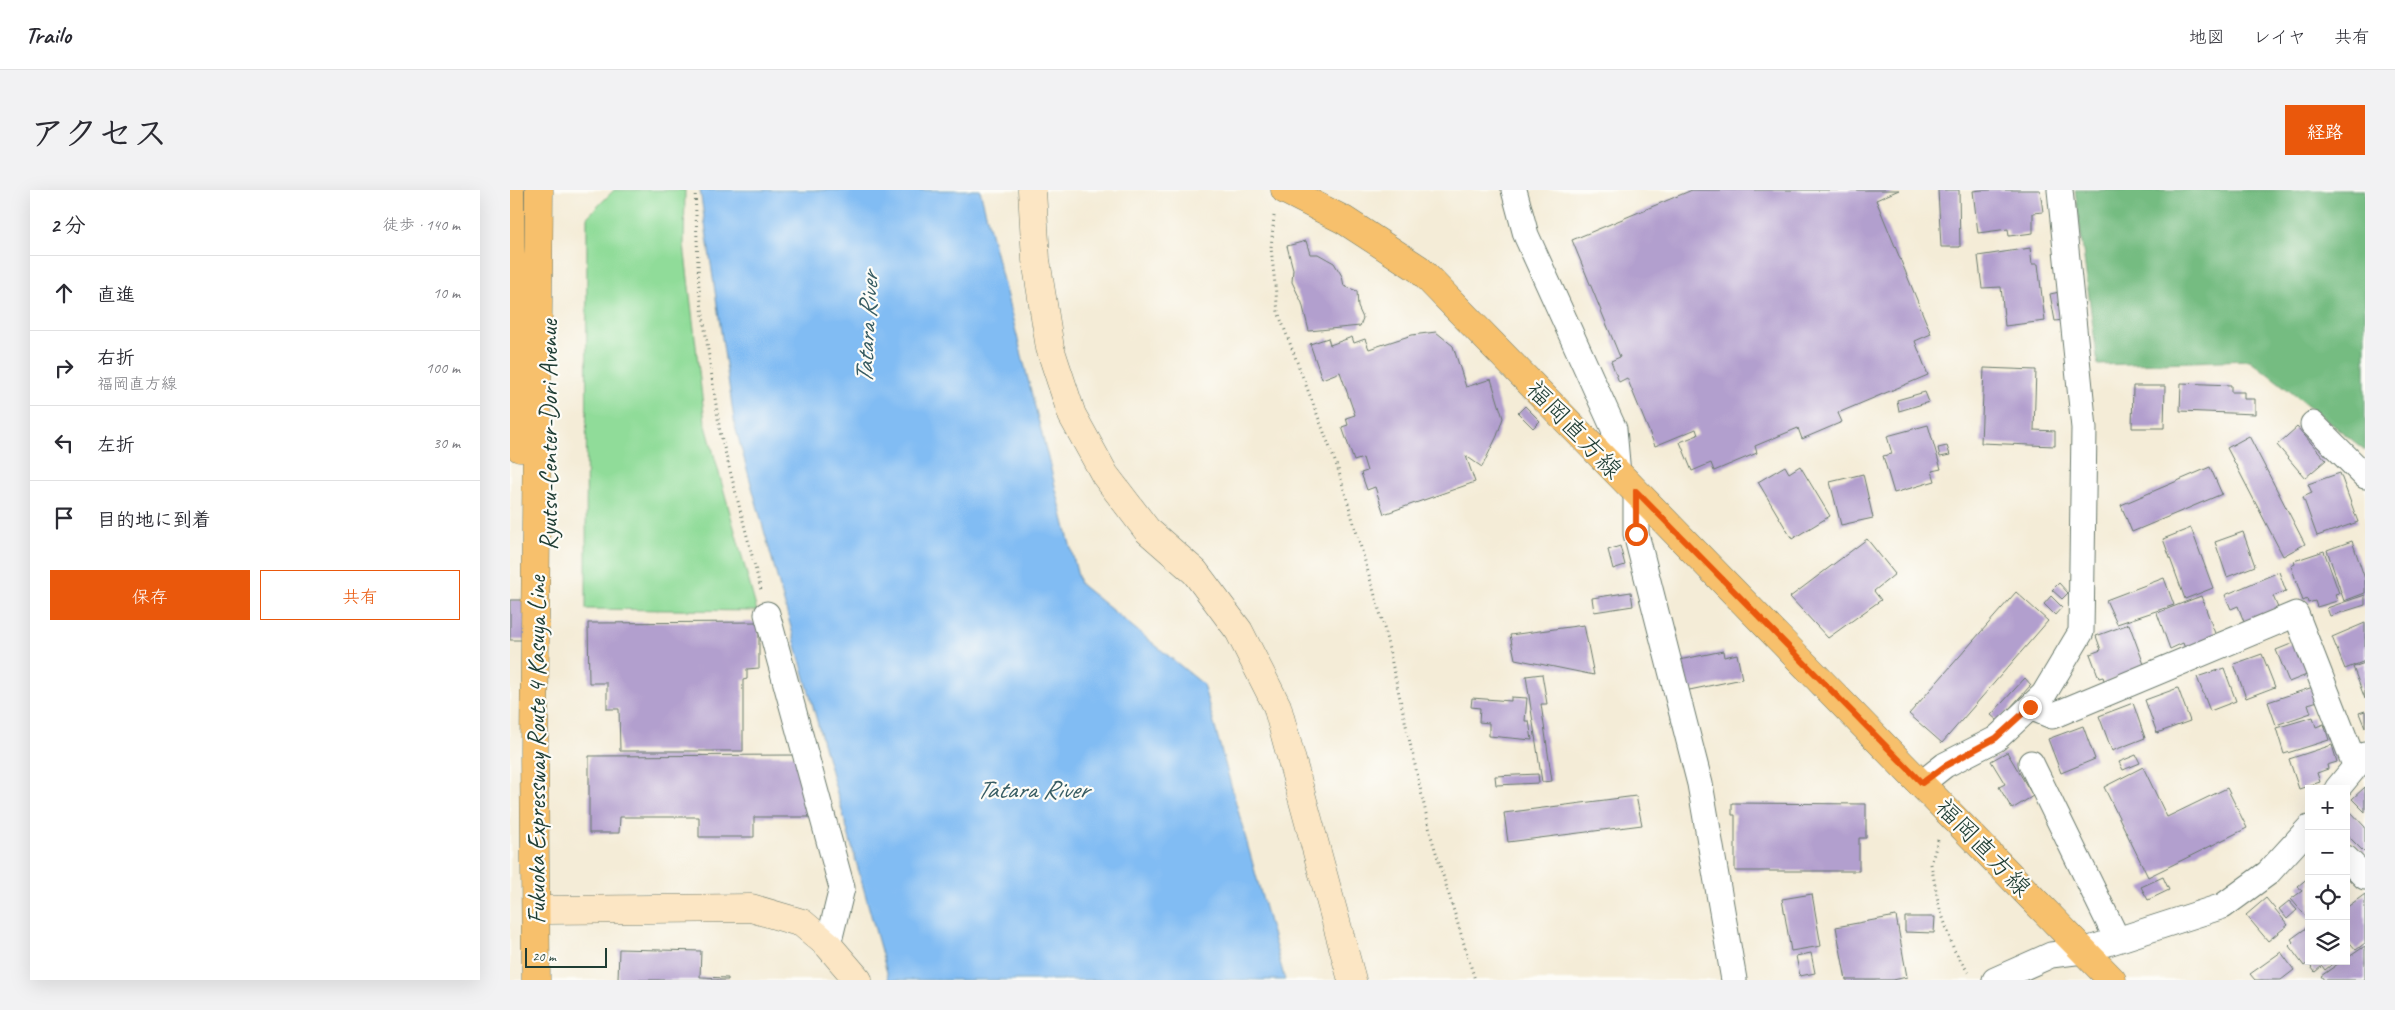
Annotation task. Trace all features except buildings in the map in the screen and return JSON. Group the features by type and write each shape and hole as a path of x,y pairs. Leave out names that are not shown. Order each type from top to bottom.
{"main road":[{"path":"510,190 510,246 521,466 550,836"},
{"name":"Fukuoka Expressway Route 4 Kasuya Line","path":"536,980 534,740 539,190"},
{"name":"Ryutsu-Center-Dori Avenue","path":"548,190 549,980"},
{"name":"福岡直方線","path":"1280,200 1344,220 1419,269 2112,980"}],"street":[{"path":"1032,190 1036,260 1050,348 1072,415 1105,475 1147,530 1195,572 1239,631 1277,706 1352,980"},
{"path":"1514,190 1526,235 1614,429 1627,482 1636,534 1700,784 1734,980"},
{"path":"1922,783 1945,766 1996,738 2044,694 2081,632 2084,428 2060,190"},
{"path":"2313,424 2365,476"},
{"path":"767,614 842,888 828,945"},
{"path":"2030,707 2052,716 2296,614 2360,760 2340,785"},
{"path":"2031,763 2117,939"},
{"path":"1995,980 2051,955 2083,951 2223,906 2268,873 2307,830"},
{"path":"2350,862 2365,878"},
{"path":"549,910 751,908 802,923 828,945 858,980"}],"path":[{"path":"695,190 700,288 720,432 767,614"},
{"path":"1280,200 1271,248 1278,312 1338,469 1382,623 1430,836 1475,980"},
{"path":"1958,820 1937,840 1931,864 1939,906 1954,950 1973,980"}],"green space":[{"path":"614,190 685,190 684,245 705,422 757,611 586,609 587,217"},
{"path":"2075,190 2365,190 2365,450 2250,360 2098,365"}],"water":[{"name":"Tatara River","path":"700,190 980,190 1080,584 1203,684 1285,980 889,980 735,426"}],"route":[{"path":"1636,534 1636,491 1922,783 1945,766 1996,738 2030,707"}]}
